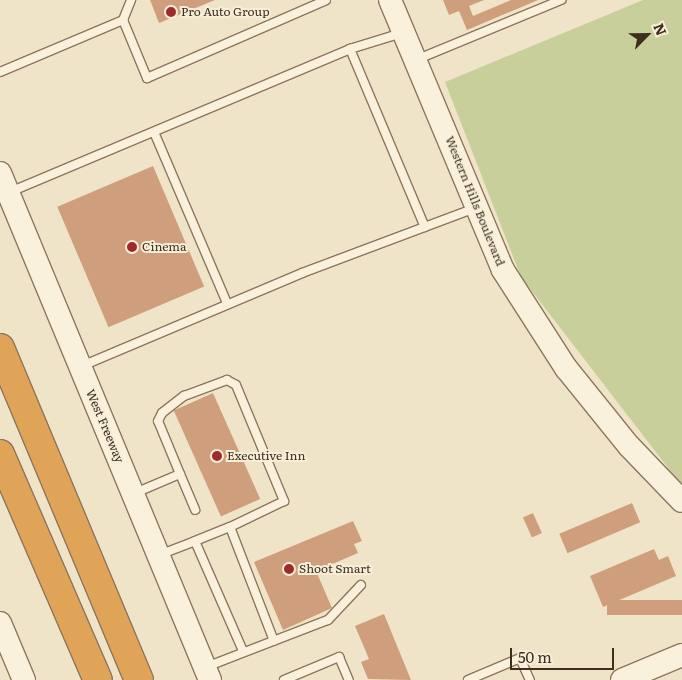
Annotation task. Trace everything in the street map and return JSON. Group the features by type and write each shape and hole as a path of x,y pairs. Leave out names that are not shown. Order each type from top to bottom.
{"highway":[{"path":"0,348 139,680"},
{"path":"0,454 98,680"}],"street":[{"name":"Western Hills Boulevard","path":"390,0 503,270 538,327 629,446 682,501"},
{"name":"West Freeway","path":"4,183 207,674"},
{"path":"0,623 6,656 24,680"},
{"path":"622,680 682,656"}],"lane":[{"path":"131,0 123,20 147,78 326,0"},
{"path":"416,60 561,0"},
{"path":"0,72 123,20"},
{"path":"4,183 154,132 350,49 404,33"},
{"path":"350,49 425,226"},
{"path":"154,132 227,303"},
{"path":"80,366 227,303 477,207"},
{"path":"158,555 230,527 284,501 236,385 227,380 184,396 162,412 158,421 195,510"},
{"path":"133,493 180,474"},
{"path":"230,527 274,641"},
{"path":"194,541 242,651"},
{"path":"207,674 242,651 328,620 361,585"},
{"path":"284,680 339,657 349,680"},
{"path":"468,680 520,658 530,680"}],"green space":[{"path":"643,0 682,0 682,486 521,277 445,82"}],"building":[{"name":"Pro Auto Group","path":"150,0 215,0 159,23"},
{"path":"443,0 484,0 469,6 473,16 511,0 538,0 467,30 459,11 449,15"},
{"name":"Cinema","path":"153,166 204,287 108,327 57,207"},
{"name":"Executive Inn","path":"213,393 260,499 221,516 174,410"},
{"path":"632,503 640,522 567,553 559,534"},
{"path":"533,513 542,533 532,538 523,517"},
{"name":"Shoot Smart","path":"353,521 362,541 354,544 358,553 316,571 332,608 283,630 254,562"},
{"path":"654,549 659,560 668,556 676,576 603,607 590,576"},
{"path":"607,600 682,600 682,615 607,615"},
{"path":"384,614 411,680 368,679 361,662 369,659 355,626"}],"place":[{"name":"Pro Auto Group","path":"171,12"},
{"name":"Cinema","path":"132,247"},
{"name":"Executive Inn","path":"217,456"},
{"name":"Shoot Smart","path":"289,569"}]}
